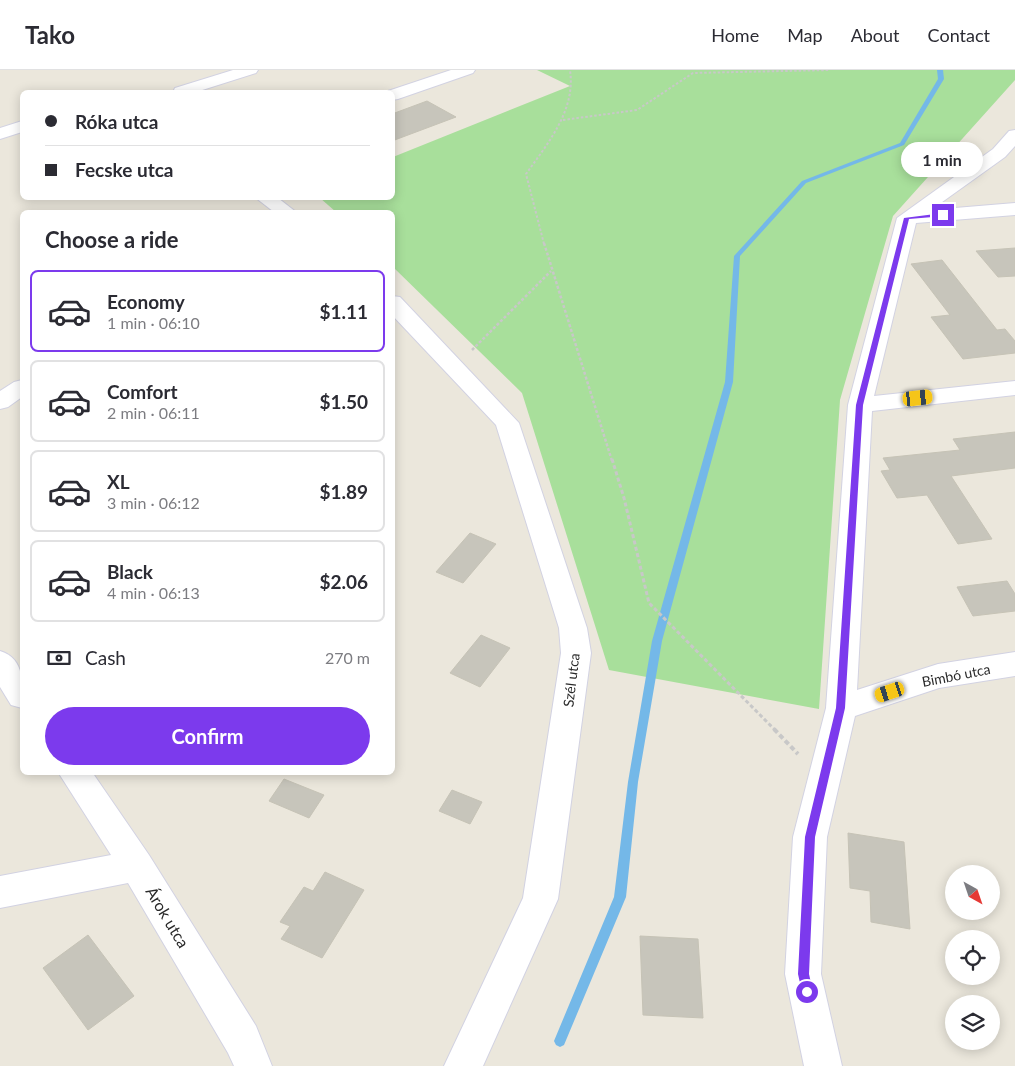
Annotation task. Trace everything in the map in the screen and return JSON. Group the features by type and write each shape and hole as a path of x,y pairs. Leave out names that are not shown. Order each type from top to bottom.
{"street":[{"path":"188,90 250,70"},
{"path":"395,94 467,70"},
{"path":"823,1066 803,974 810,837 841,708 860,405 907,218 999,153 1015,135"},
{"path":"269,200 281,210"},
{"path":"907,218 1015,209"},
{"name":"Szél utca","path":"395,305 507,422 573,628 576,653 540,899 463,1066"},
{"path":"0,402 20,388"},
{"path":"860,405 1015,388"},
{"path":"0,662 20,693"},
{"name":"Bimbó utca","path":"841,708 938,676 1015,664"},
{"name":"Árok utca","path":"76,775 137,866 242,1040 253,1066"},
{"path":"0,892 137,866"}],"path":[{"path":"570,70 574,82 562,120 526,174 551,271 624,498 649,603 824,779"},
{"path":"562,120 637,110 693,73 830,70"},
{"path":"454,367 551,271"}],"green space":[{"path":"537,70 1015,70 1015,80 893,216 840,400 819,709 609,670 522,393 395,269 395,210 334,210 322,200 395,200 395,156 570,86"}],"building":[{"path":"427,101 456,117 395,140 395,113"},
{"path":"1015,248 1015,276 998,277 976,251"},
{"path":"942,260 997,330 1005,329 1015,341 1015,353 963,359 931,317 950,315 911,264"},
{"path":"1015,432 1015,468 951,476 992,539 958,544 927,495 897,498 881,471 890,470 883,458 960,450 953,439"},
{"path":"470,533 496,544 463,583 436,572"},
{"path":"1007,581 1015,594 1015,611 973,616 957,587"},
{"path":"481,635 510,648 480,687 450,673"},
{"path":"284,779 324,795 309,818 269,801"},
{"path":"452,790 482,802 470,824 439,811"},
{"path":"848,833 904,842 910,929 871,922 870,891 850,888"},
{"path":"325,872 364,890 322,958 281,939 290,926 280,922 304,887 313,891"},
{"path":"88,935 134,996 88,1030 43,968"},
{"path":"640,936 698,939 703,1018 643,1015"}],"waterway":[{"path":"560,1041 620,897 633,782 657,641 729,382 737,256 804,182 902,144 941,79 940,70"}],"route":[{"path":"807,992 803,974 810,837 841,708 860,405 907,218 943,215"}]}
